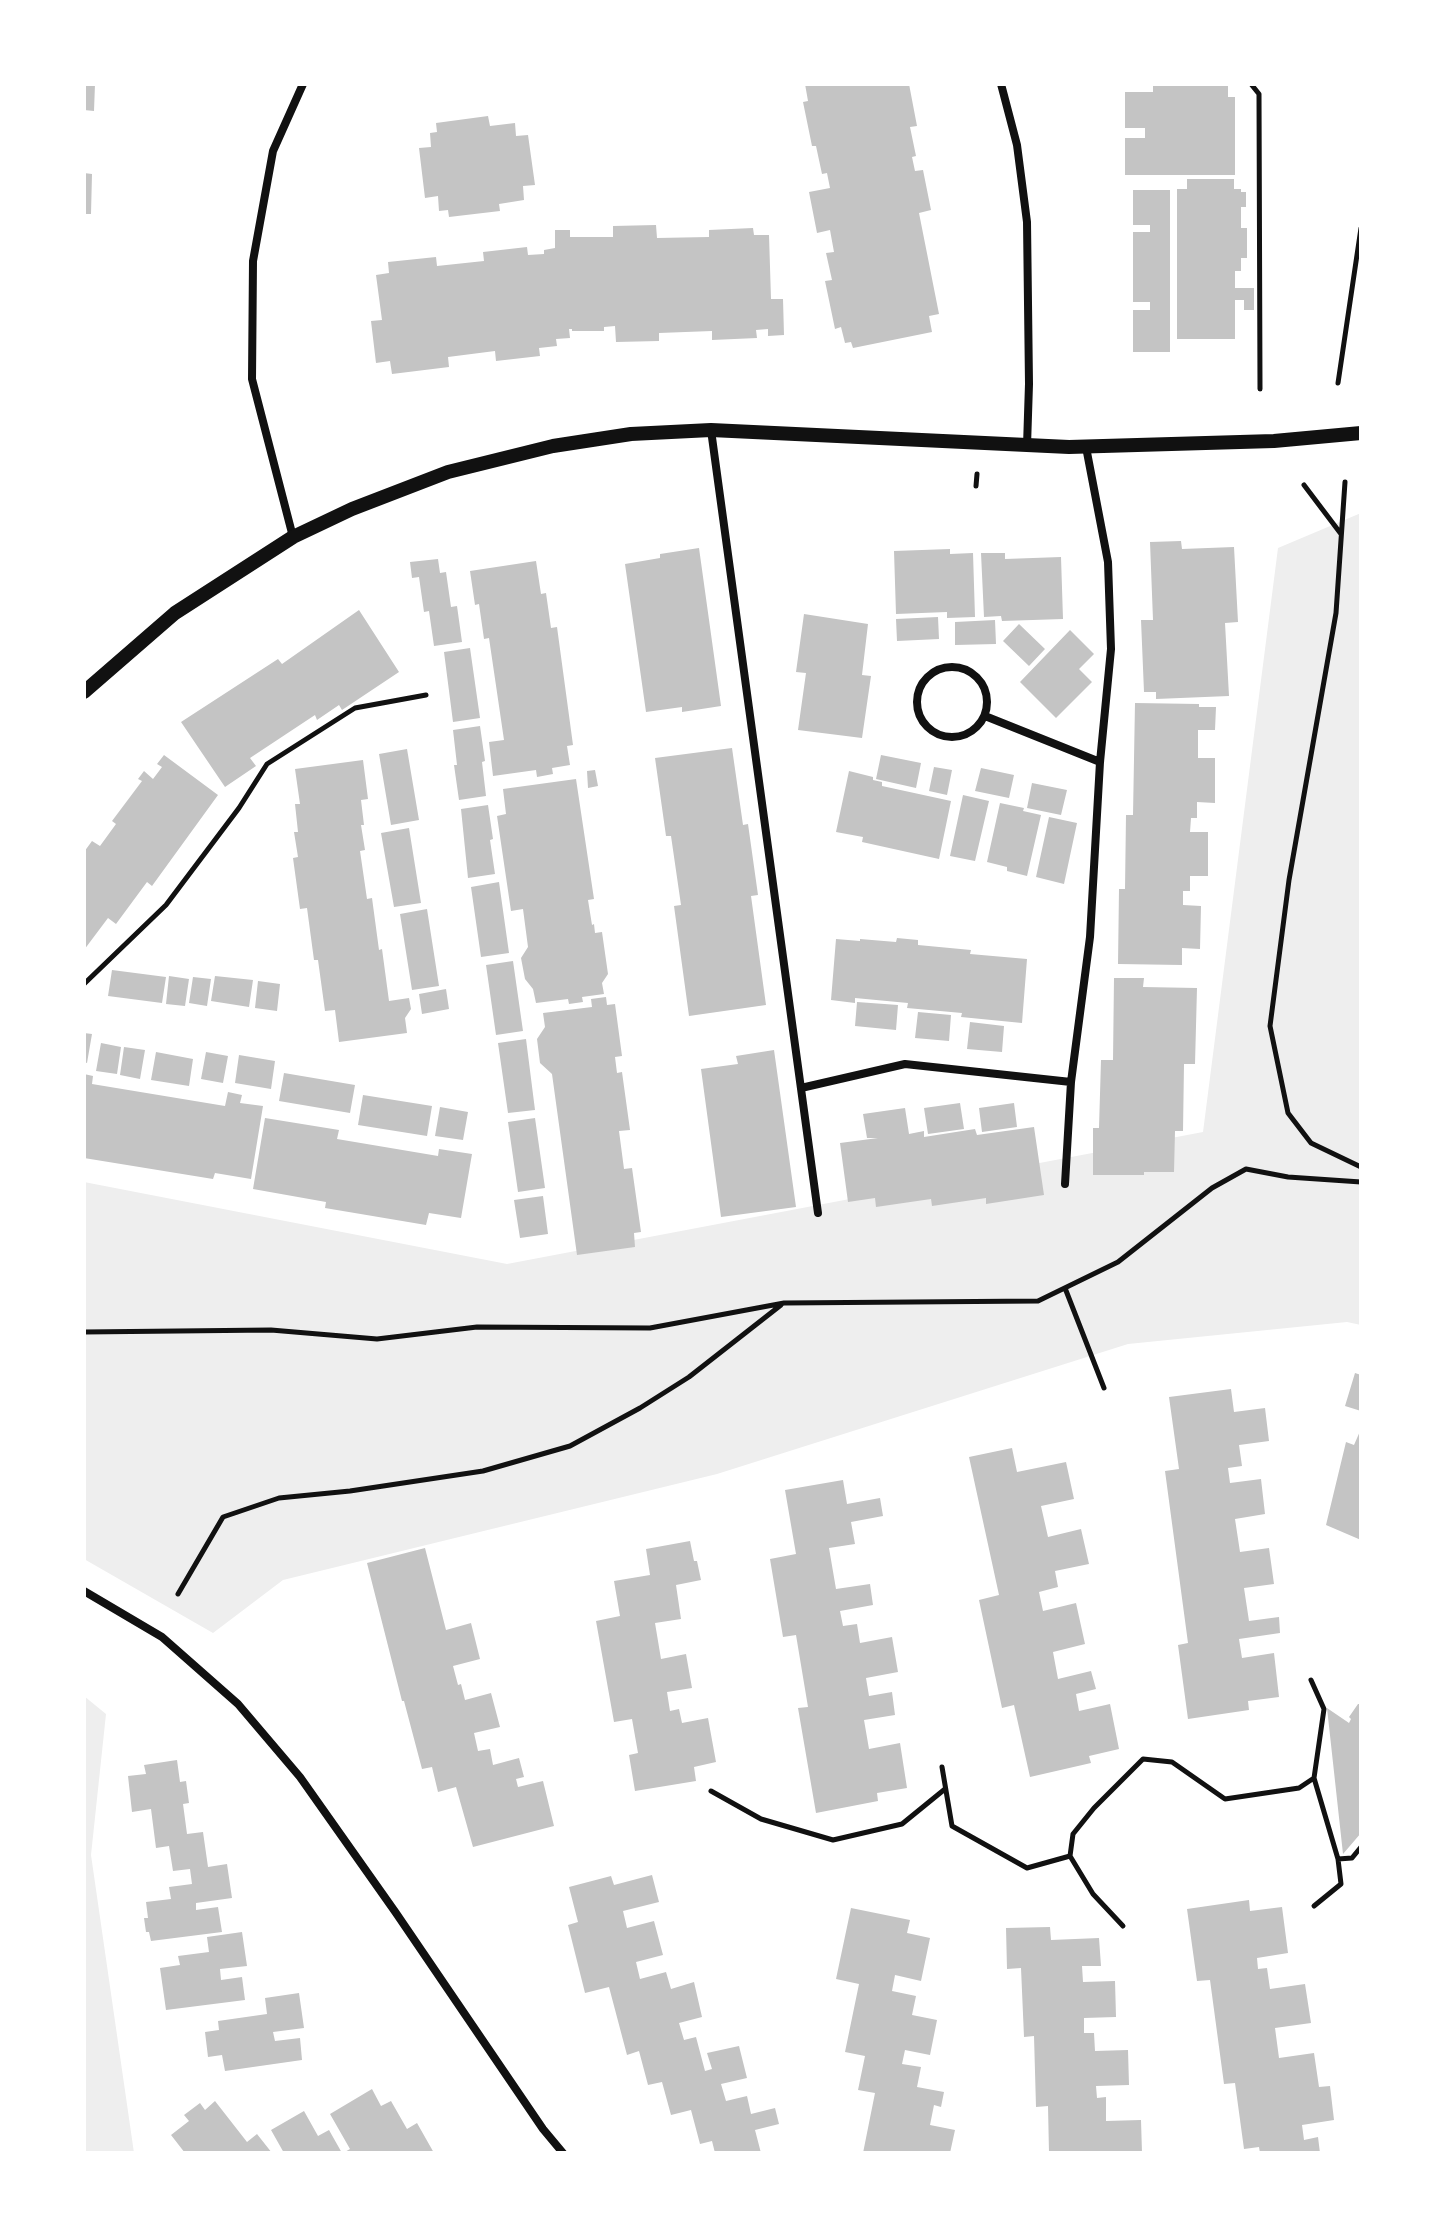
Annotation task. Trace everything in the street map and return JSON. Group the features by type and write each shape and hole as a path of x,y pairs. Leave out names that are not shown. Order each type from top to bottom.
{"street":[{"path":"293,537 252,379 253,261 273,151 303,84"},
{"path":"1001,84 1017,145 1027,222 1027,446"},
{"path":"711,430 818,1213"},
{"path":"84,692 175,613 293,537 352,509 448,472 553,446 631,434 711,430 1086,447 1274,441 1361,433"},
{"path":"1065,1184 1071,1082 1090,937 1100,762 1111,649 1108,562 1086,447"},
{"path":"963,668 974,674 984,686 988,701 985,716 976,729 963,736 947,738 935,733 925,725 919,713 917,700 920,687 927,676 938,669 963,668"},
{"path":"985,716 1100,762"},
{"path":"801,1088 905,1064 1071,1082"},
{"path":"84,1591 162,1637 238,1704 300,1777 543,2129 563,2153"}],"path":[{"path":"1251,84 1259,94 1260,389"},
{"path":"1338,383 1361,228"},
{"path":"976,486 977,474"},
{"path":"1345,482 1336,613 1289,880 1270,1026 1288,1113 1311,1143 1361,1167"},
{"path":"1304,485 1341,534"},
{"path":"84,984 166,905 239,808 267,764 355,708 426,695"},
{"path":"84,1332 271,1330 377,1339 477,1327 650,1328 784,1303 1038,1301 1118,1262 1212,1188 1246,1169 1288,1177 1361,1182"},
{"path":"1065,1288 1104,1388"},
{"path":"178,1594 223,1517 279,1498 483,1471 570,1446 689,1377 784,1303"},
{"path":"1311,1680 1324,1709 1314,1778 1338,1859 1341,1884 1314,1906"},
{"path":"1123,1926 1093,1894 1070,1856 1073,1834 1143,1759 1172,1762 1225,1799 1299,1788 1314,1778"},
{"path":"942,1767 952,1826 1027,1868 1070,1856"},
{"path":"711,1791 761,1819 833,1840 902,1824 945,1789"},
{"path":"1338,1859 1352,1858 1361,1847"}],"shaded area":[{"path":"1361,513 1361,1325 1347,1322 1128,1344 717,1474 283,1580 213,1633 84,1559 84,1182 507,1264 1203,1132 1278,548"},
{"path":"84,1696 106,1714 91,1855 134,2153 84,2153"}],"building":[{"path":"84,84 95,84 94,111 84,110"},
{"path":"805,84 909,84 917,126 910,127 916,156 912,157 915,171 923,170 931,210 919,213 939,314 929,316 932,332 853,348 851,342 845,343 841,327 835,329 825,281 832,280 826,253 834,252 830,230 817,233 809,192 830,188 827,173 822,174 816,146 812,146 803,102 808,101"},
{"path":"1153,84 1228,84 1228,97 1235,97 1235,175 1125,175 1125,138 1145,138 1145,128 1125,128 1125,92 1153,92"},
{"path":"488,116 490,126 515,123 516,136 528,135 535,185 523,186 524,200 499,204 500,211 449,217 448,210 439,211 438,196 425,198 419,148 431,147 430,133 437,132 436,123"},
{"path":"84,173 92,174 91,214 84,214"},
{"path":"1187,179 1234,179 1234,189 1246,192 1246,207 1241,207 1241,228 1247,228 1247,258 1241,258 1241,271 1235,271 1235,288 1254,288 1254,310 1244,310 1244,300 1235,300 1235,339 1177,339 1177,189 1187,189"},
{"path":"1133,190 1170,190 1170,352 1133,352 1133,310 1150,310 1150,302 1133,302 1133,232 1150,232 1150,225 1133,225"},
{"path":"656,225 657,238 709,237 709,230 753,228 754,235 769,235 771,299 783,299 784,335 768,336 768,329 756,330 757,338 712,340 712,331 659,333 659,341 616,342 615,326 604,327 604,331 569,329 570,338 556,339 557,346 539,348 540,356 496,361 495,351 448,357 449,367 392,374 390,361 376,363 371,321 382,320 376,275 389,273 388,262 436,257 437,266 484,261 483,252 527,247 528,255 544,254 544,250 555,248 555,230 570,230 570,237 613,237 613,226"},
{"path":"1181,541 1182,549 1234,547 1238,622 1225,623 1229,696 1156,699 1156,692 1144,692 1141,620 1153,620 1150,542"},
{"path":"699,548 721,706 682,712 682,707 646,712 625,564"},
{"path":"950,549 950,554 973,553 975,617 947,618 947,612 896,614 894,551"},
{"path":"981,553 1005,553 1005,559 1061,557 1063,619 1002,621 1001,616 984,617"},
{"path":"438,559 440,573 446,572 451,607 457,606 462,642 434,646 429,611 424,612 419,577 412,578 410,562"},
{"path":"536,561 541,594 546,593 551,628 557,627 573,745 567,746 570,765 552,768 553,774 537,777 536,770 493,776 489,742 504,740 489,638 484,639 470,571"},
{"path":"359,610 399,672 342,710 339,705 317,720 315,715 250,758 256,766 225,787 181,722 278,659 282,664"},
{"path":"804,614 868,624 862,675 871,676 862,738 798,730 806,673 796,672"},
{"path":"938,617 939,639 897,641 896,619"},
{"path":"995,620 996,644 955,645 955,622"},
{"path":"1019,624 1045,649 1029,666 1003,641"},
{"path":"1070,630 1094,654 1079,669 1092,682 1056,718 1020,682"},
{"path":"470,648 480,718 453,722 444,652"},
{"path":"1135,703 1216,707 1215,730 1198,730 1198,758 1215,758 1215,803 1197,802 1197,818 1191,818 1190,832 1208,832 1208,876 1190,876 1190,891 1183,891 1183,905 1201,906 1200,949 1182,948 1182,965 1118,964 1119,889 1125,889 1126,815 1133,815"},
{"path":"480,726 486,796 459,800 453,730"},
{"path":"732,748 743,825 748,824 758,895 751,896 766,1005 689,1016 674,906 681,905 671,836 666,836 655,758"},
{"path":"407,749 419,820 391,825 379,754"},
{"path":"164,755 218,795 152,886 147,882 116,924 108,918 84,950 84,852 92,841 100,846 116,824 112,821 142,781 138,779 144,771 153,779 162,767 157,764"},
{"path":"881,755 921,763 916,788 876,779"},
{"path":"363,760 368,799 361,800 365,850 360,851 367,899 372,898 389,1001 409,998 411,1009 405,1018 407,1033 339,1042 335,1010 325,1011 307,908 300,909 293,858 298,857 294,832 298,832 295,804 300,804 295,769"},
{"path":"934,767 952,770 947,795 929,791"},
{"path":"981,768 1014,775 1009,798 975,791"},
{"path":"595,770 598,786 588,788 587,771"},
{"path":"849,771 873,777 873,780 882,782 882,786 951,801 939,859 862,842 863,837 836,832"},
{"path":"576,779 594,899 588,900 592,925 595,933 602,932 608,974 602,983 604,994 582,997 583,1002 569,1004 568,999 536,1003 533,989 525,979 521,958 528,947 523,909 511,911 497,816 506,814 503,789"},
{"path":"1032,783 1067,790 1061,815 1027,808"},
{"path":"963,795 989,801 975,861 950,856"},
{"path":"1000,803 1041,815 1027,876 987,862"},
{"path":"488,805 495,874 468,878 461,809"},
{"path":"1049,817 1077,823 1064,884 1036,877"},
{"path":"409,828 421,903 394,907 381,833"},
{"path":"499,882 509,953 481,957 471,887"},
{"path":"427,909 439,986 412,990 400,914"},
{"path":"897,938 918,940 918,945 971,950 970,954 1027,959 1022,1023 907,1008 908,1003 855,998 855,1003 831,1000 836,939 896,942"},
{"path":"513,961 523,1031 496,1035 486,965"},
{"path":"112,970 166,977 162,1003 108,996"},
{"path":"169,976 189,979 185,1006 166,1004"},
{"path":"215,976 253,980 249,1007 211,1001"},
{"path":"193,977 211,979 207,1006 189,1003"},
{"path":"1114,978 1144,978 1143,987 1197,988 1195,1064 1184,1064 1183,1131 1175,1131 1174,1172 1093,1175 1093,1128 1099,1128 1101,1060 1113,1060"},
{"path":"258,981 280,984 277,1011 255,1008"},
{"path":"446,989 449,1009 422,1014 419,994"},
{"path":"606,997 607,1005 615,1004 622,1056 615,1057 617,1073 622,1072 630,1130 619,1131 624,1169 632,1168 641,1232 634,1233 635,1247 577,1255 552,1074 540,1063 537,1039 545,1027 543,1013 592,1007 591,999"},
{"path":"857,1002 898,1005 896,1030 855,1026"},
{"path":"918,1012 951,1015 949,1041 915,1038"},
{"path":"970,1022 1004,1026 1002,1052 967,1049"},
{"path":"84,1033 92,1034 87,1063 84,1062"},
{"path":"526,1039 535,1110 508,1113 498,1043"},
{"path":"101,1043 121,1047 117,1074 96,1071"},
{"path":"124,1047 145,1050 140,1079 120,1075"},
{"path":"774,1050 796,1207 721,1217 701,1069 738,1064 736,1056"},
{"path":"156,1052 193,1059 189,1086 151,1080"},
{"path":"206,1052 228,1056 223,1083 201,1079"},
{"path":"239,1055 275,1061 271,1089 235,1083"},
{"path":"284,1073 355,1085 350,1113 279,1101"},
{"path":"84,1074 93,1076 92,1084 225,1106 228,1092 242,1095 240,1103 263,1106 251,1179 215,1173 213,1179 84,1158"},
{"path":"363,1095 432,1106 427,1136 358,1125"},
{"path":"960,1103 964,1129 928,1134 924,1108"},
{"path":"1014,1103 1017,1127 982,1132 979,1108"},
{"path":"440,1107 468,1112 463,1140 435,1136"},
{"path":"905,1108 909,1134 924,1131 924,1137 975,1129 977,1135 1034,1127 1044,1195 986,1204 986,1198 932,1206 931,1199 876,1207 875,1198 848,1202 840,1143 878,1138 867,1138 863,1114"},
{"path":"265,1118 339,1130 337,1139 438,1156 439,1149 472,1154 461,1218 429,1213 426,1225 325,1208 326,1202 253,1189"},
{"path":"535,1118 545,1188 518,1192 508,1122"},
{"path":"543,1196 548,1234 520,1238 514,1200"},
{"path":"1355,1373 1361,1375 1361,1411 1345,1406"},
{"path":"1231,1389 1234,1412 1265,1408 1269,1441 1239,1445 1242,1466 1228,1468 1230,1483 1261,1479 1265,1514 1235,1519 1240,1552 1269,1548 1274,1584 1244,1588 1249,1621 1279,1617 1280,1633 1239,1639 1242,1658 1274,1653 1279,1697 1248,1701 1249,1710 1188,1719 1178,1645 1188,1643 1165,1471 1179,1469 1169,1397"},
{"path":"1361,1429 1361,1540 1326,1525 1346,1442 1354,1445"},
{"path":"1012,1448 1017,1472 1066,1462 1074,1499 1041,1506 1048,1537 1081,1529 1089,1564 1055,1571 1058,1587 1039,1592 1043,1611 1076,1603 1085,1644 1053,1652 1058,1679 1091,1671 1096,1689 1076,1694 1079,1711 1110,1704 1119,1749 1089,1756 1091,1763 1030,1777 1014,1705 1002,1708 979,1600 999,1595 969,1457"},
{"path":"843,1480 847,1504 880,1498 883,1516 851,1522 855,1544 829,1548 836,1589 870,1584 873,1605 840,1611 843,1626 857,1624 860,1643 892,1637 898,1672 866,1678 869,1696 892,1692 895,1715 864,1720 869,1749 900,1743 907,1788 877,1793 878,1801 816,1813 798,1708 808,1707 796,1635 783,1637 770,1559 796,1554 785,1490"},
{"path":"690,1541 701,1580 676,1585 681,1619 655,1623 661,1659 686,1654 692,1688 667,1692 670,1711 679,1709 682,1723 708,1718 716,1762 694,1767 696,1781 635,1791 629,1755 638,1753 632,1719 614,1722 596,1621 620,1616 614,1581 650,1575 646,1549"},
{"path":"425,1548 446,1630 471,1623 480,1659 453,1666 458,1685 461,1684 465,1700 491,1693 500,1727 474,1733 478,1751 490,1749 493,1765 519,1758 524,1777 516,1779 518,1787 543,1781 554,1826 473,1847 456,1787 438,1792 432,1767 422,1769 367,1563"},
{"path":"1361,1704 1361,1833 1343,1854 1327,1708 1349,1723 1349,1717"},
{"path":"177,1760 180,1782 186,1781 189,1803 183,1804 187,1834 203,1832 208,1867 227,1864 232,1898 196,1903 196,1910 218,1907 222,1932 151,1941 144,1918 148,1918 146,1902 171,1899 169,1887 192,1884 190,1869 173,1871 169,1846 156,1848 151,1809 132,1812 128,1776 146,1774 144,1765"},
{"path":"652,1875 659,1902 623,1911 627,1928 654,1921 663,1955 636,1962 640,1979 666,1972 671,1989 694,1982 702,2017 679,2023 684,2040 696,2037 705,2071 712,2069 707,2053 739,2046 747,2078 721,2084 726,2101 747,2096 751,2114 775,2108 779,2124 755,2130 761,2153 715,2153 712,2141 700,2144 691,2110 671,2115 662,2082 648,2085 639,2051 627,2055 609,1987 585,1993 568,1925 578,1922 569,1887 611,1876 614,1885"},
{"path":"1249,1900 1250,1911 1282,1907 1288,1953 1257,1958 1258,1969 1267,1968 1270,1989 1305,1984 1311,2023 1275,2028 1279,2058 1314,2053 1319,2087 1330,2086 1334,2120 1302,2125 1304,2140 1318,2137 1320,2153 1260,2153 1259,2147 1244,2149 1235,2083 1224,2084 1210,1980 1197,1981 1187,1909"},
{"path":"851,1908 910,1920 907,1933 930,1938 921,1981 895,1975 892,1991 916,1996 912,2015 937,2020 930,2055 905,2050 902,2064 921,2067 917,2087 944,2092 941,2107 934,2105 930,2125 955,2130 950,2153 863,2153 875,2093 858,2090 865,2056 845,2052 859,1984 836,1979"},
{"path":"1050,1927 1051,1940 1099,1938 1101,1966 1082,1966 1083,1982 1115,1981 1116,2017 1084,2018 1084,2033 1094,2033 1095,2051 1128,2050 1129,2085 1096,2086 1097,2098 1106,2097 1106,2121 1141,2120 1142,2153 1049,2153 1048,2106 1036,2107 1034,2036 1024,2037 1021,1968 1007,1969 1006,1928"},
{"path":"242,1932 247,1966 220,1969 221,1980 242,1977 245,2000 166,2010 160,1968 180,1965 178,1956 209,1952 207,1937"},
{"path":"299,1993 304,2028 273,2032 275,2041 300,2038 302,2060 225,2071 222,2055 208,2057 205,2032 219,2030 218,2021 267,2014 265,1998"},
{"path":"372,2089 381,2106 391,2101 407,2129 417,2123 434,2153 343,2153 350,2149 330,2114"},
{"path":"215,2101 247,2142 257,2134 272,2153 185,2153 171,2135 189,2121 184,2115 200,2103 205,2110"},
{"path":"304,2111 318,2136 329,2130 342,2153 284,2153 271,2130"}]}
